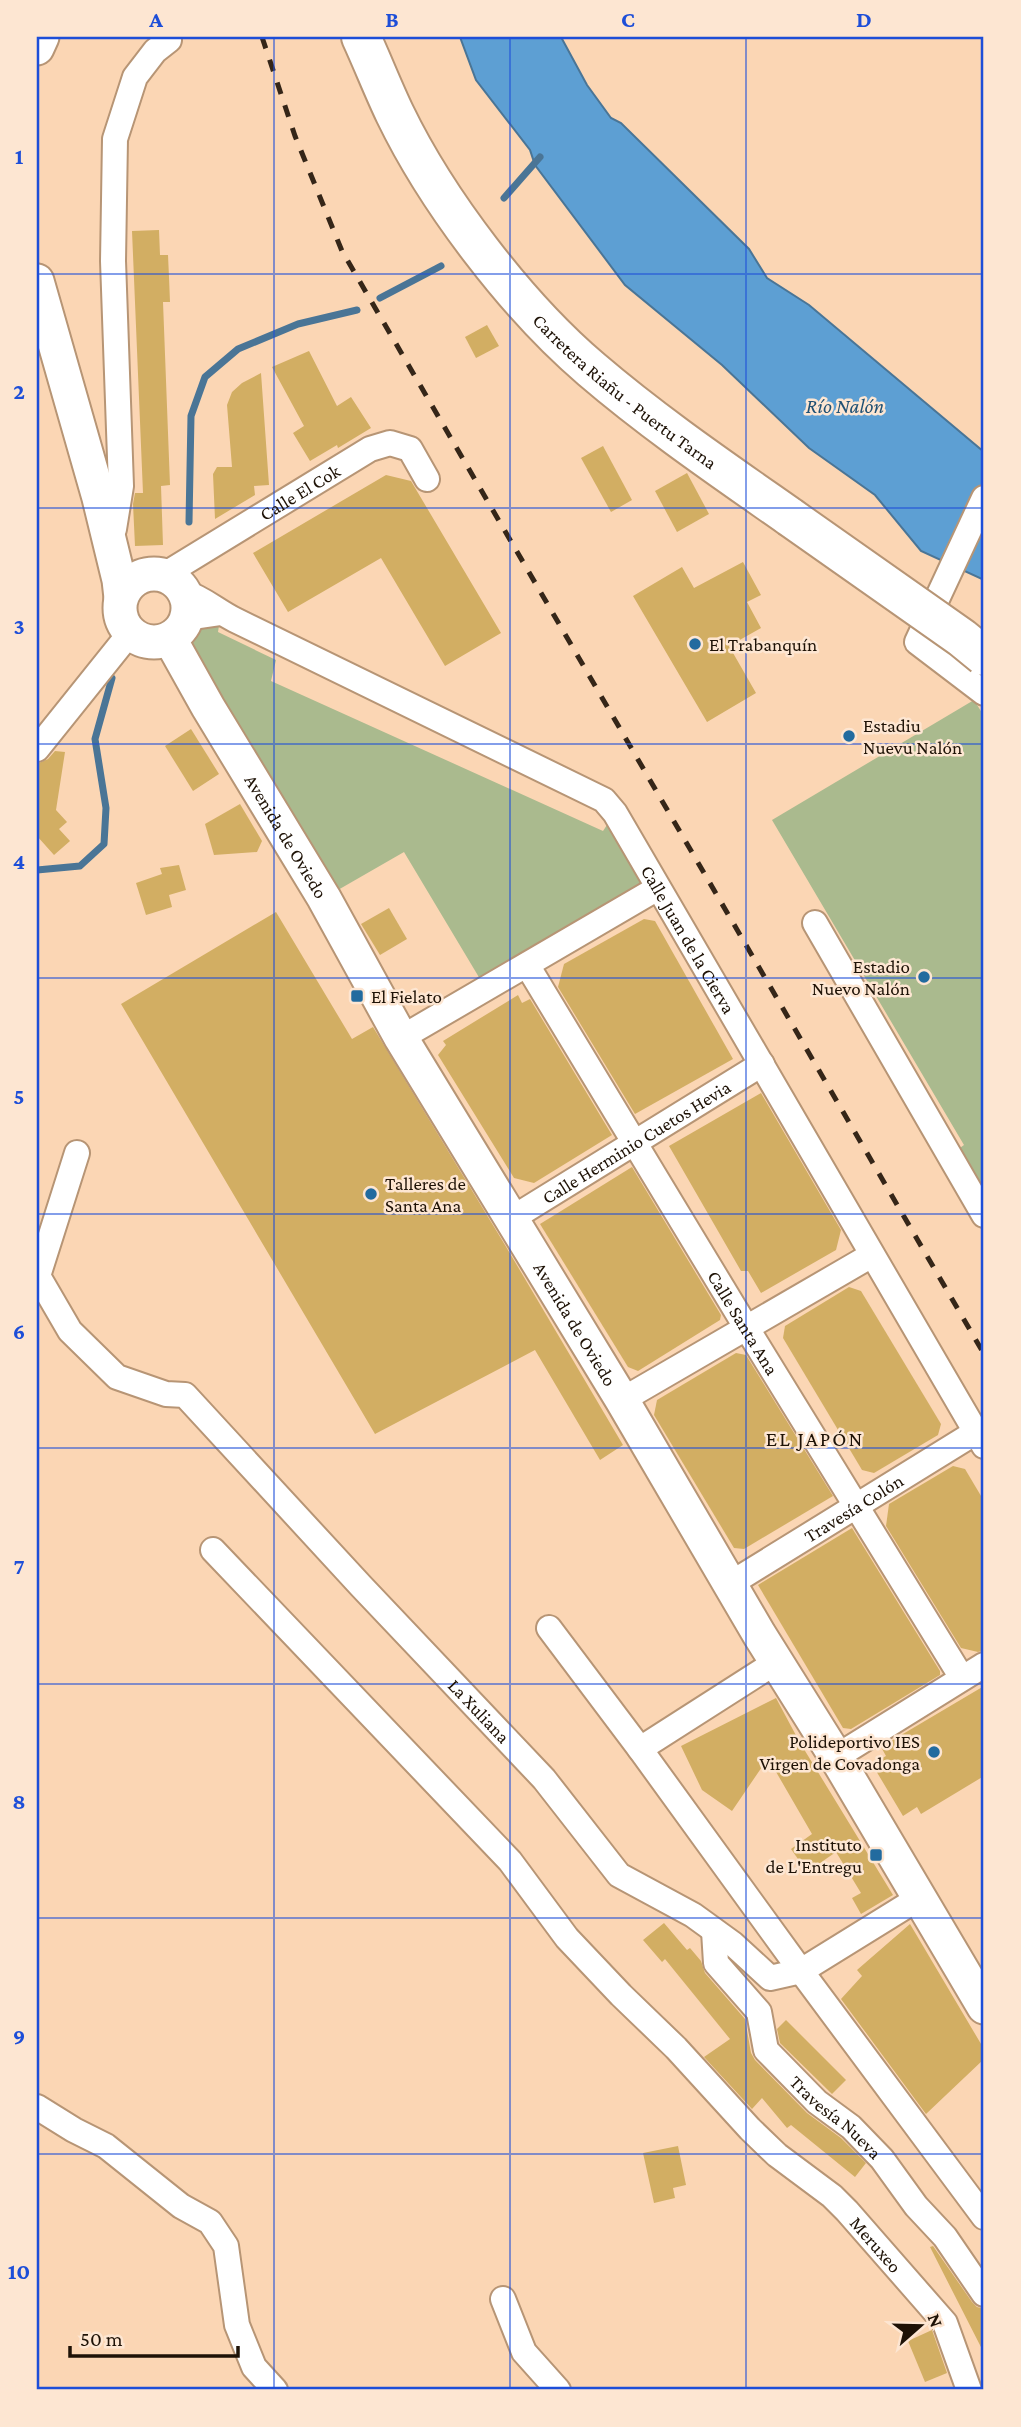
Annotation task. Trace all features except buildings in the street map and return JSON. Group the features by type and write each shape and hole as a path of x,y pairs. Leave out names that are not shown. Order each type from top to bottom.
{"main road":[{"name":"Carretera Riañu - Puertu Tarna","path":"361,37 396,115 426,169 476,243 531,309 589,368 680,439 984,656"}],"street":[{"path":"37,48 42,37"},
{"path":"114,529 121,486 113,261 115,139 135,77 155,51 169,40"},
{"path":"37,281 99,498 119,580 161,600"},
{"name":"Calle El Cok","path":"161,600 370,449 390,443 410,449 427,479"},
{"path":"99,498 114,529 161,600"},
{"path":"984,498 917,642 984,692"},
{"path":"37,749 130,633 120,616 161,600"},
{"name":"Calle Juan de la Cierva","path":"161,600 221,613 604,800 615,813 980,1439"},
{"name":"Avenida de Oviedo","path":"161,600 229,743 324,898 401,1038 622,1400 984,2007"},
{"path":"401,1038 658,888"},
{"path":"816,923 984,1215"},
{"name":"Calle Santa Ana","path":"527,965 962,1678"},
{"name":"Calle Herminio Cuetos Hevia","path":"511,1219 762,1064"},
{"name":"La Xuliana","path":"77,1153 38,1276 69,1331 117,1377 166,1394 185,1395 544,1779 619,1875 693,1915 733,1944 770,1978 801,1971"},
{"path":"622,1400 872,1255"},
{"name":"Travesía Colón","path":"730,1584 856,1506 980,1439"},
{"name":"Meruxeo","path":"213,1550 510,1861 568,1937 621,1995 677,2048 777,2155 848,2211 945,2323 969,2390"},
{"path":"549,1628 984,2217"},
{"path":"640,1749 776,1662"},
{"path":"835,1757 984,1665"},
{"path":"801,1971 919,1898"},
{"name":"Travesía Nueva","path":"714,1931 716,1963 759,2012 766,2050 817,2102 851,2127 882,2159 916,2206 944,2237 984,2294"},
{"path":"37,2106 106,2146 181,2206 210,2222 226,2246 237,2325 254,2367 275,2390"},
{"path":"503,2299 524,2353 558,2390"}],"green space":[{"path":"221,613 218,632 276,660 271,681 603,831 615,813 658,888 486,989 404,852 324,898 181,630"},
{"name":"Estadio Nuevo Nalón","path":"974,700 984,716 984,1215 950,1155 964,1145 772,820"}],"water":[{"name":"Río Nalón","path":"460,37 561,37 587,85 611,118 621,123 749,249 767,278 809,305 984,452 984,580 921,551 875,495 809,448 722,365 625,285 535,165 530,150 476,80"}],"waterway":[{"path":"504,198 540,157"},
{"path":"380,298 441,266"},
{"path":"189,522 191,416 205,377 238,349 298,324 357,310"},
{"path":"37,870 80,866 104,844 106,808 95,739 112,678"}],"railway":[{"path":"262,37 295,136 342,251 984,1354"}],"place":[{"name":"El Trabanquín","path":"695,644"},
{"name":"Estadiu Nuevu Nalón","path":"849,736"},
{"name":"Estadio Nuevo Nalón","path":"924,977"},
{"name":"El Fielato","path":"357,996"},
{"name":"Talleres de Santa Ana","path":"371,1194"},
{"name":"Polideportivo IES Virgen de Covadonga","path":"934,1752"},
{"name":"Instituto de L'Entregu","path":"876,1855"}],"district":[{"name":"EL JAPÓN","path":"815,1439"}]}
